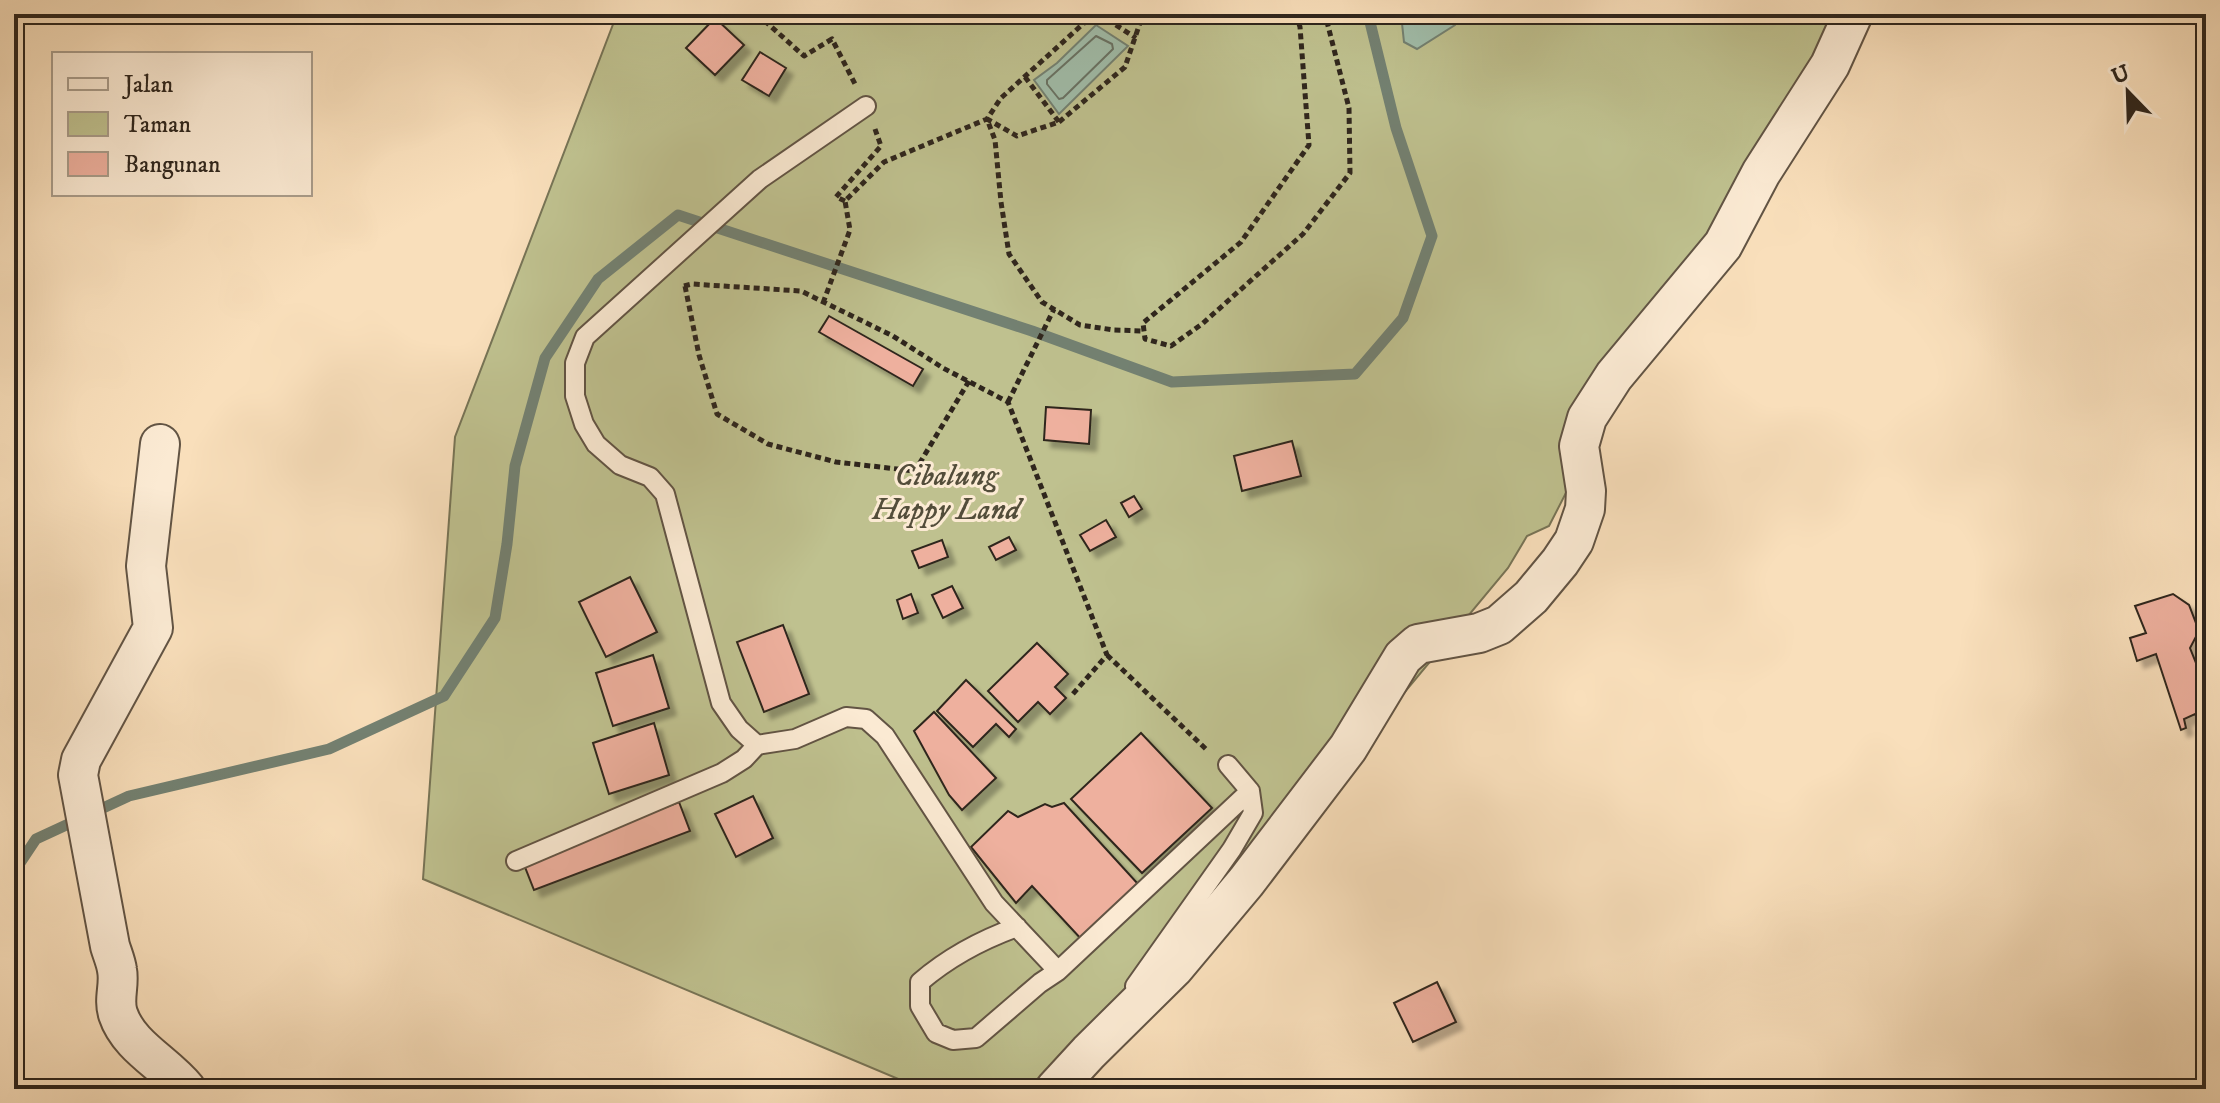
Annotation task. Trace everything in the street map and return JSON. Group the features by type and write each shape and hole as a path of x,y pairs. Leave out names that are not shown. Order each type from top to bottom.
{"street":[{"path":"1055,1089 1174,968 1246,882 1348,748 1403,657 1418,644 1479,633 1499,625 1531,597 1560,562 1574,541 1585,509 1586,491 1579,446 1587,418 1614,376 1723,245 1761,173 1830,65 1853,14"},
{"path":"160,444 146,566 153,628 81,760 78,775 110,946 118,971 115,1004 118,1015 126,1032 186,1089"}],"lane":[{"path":"757,745 739,729 721,703 665,494 650,477 620,465 596,444 584,424 575,396 575,363 585,337 760,179 866,106"},
{"path":"516,861 722,773 744,759 757,745 795,739 846,717 866,719 885,736 994,903 1058,971"},
{"path":"1110,1030 1137,982 1253,813 1250,791 1228,765"},
{"path":"1017,927 944,961 920,982 920,1006 936,1033 953,1040 976,1038 1058,971 1250,791"}],"path":[{"path":"825,299 850,230 845,201 884,162 987,119 1001,98 1096,14 1136,38"},
{"path":"987,119 1017,136 1059,122 1125,67 1143,14"},
{"path":"1296,14 1300,27 1309,145 1241,242 1143,323 1145,339 1171,346 1202,324 1303,234 1350,173 1349,108 1325,14"},
{"path":"1025,77 1059,122"},
{"path":"987,119 995,140 1009,254 1042,302 1080,325 1144,331"},
{"path":"685,286 699,355 717,414 768,444 836,462 915,471 969,381"},
{"path":"628,297 685,286 801,291 825,299 1008,402 1107,655 1207,751 1228,765"},
{"path":"1008,402 1054,309"},
{"path":"1072,695 1107,655"}],"green space":[{"name":"Cibalung Happy Land","path":"617,14 1841,14 1664,334 1591,444 1549,526 1527,536 1508,568 1310,806 1037,1089 922,1089 423,879 455,437"}],"water":[{"path":"1401,14 1463,14 1455,25 1417,49 1404,42"},
{"path":"1096,25 1128,46 1059,114 1034,80 1057,63"}],"building":[{"path":"715,18 744,45 715,75 686,48"},
{"path":"760,52 786,68 769,96 742,80"},
{"path":"829,316 923,369 913,386 819,332"},
{"path":"1046,407 1091,410 1089,444 1044,440"},
{"path":"1292,441 1301,476 1242,491 1234,456"},
{"path":"1134,496 1142,509 1129,517 1121,503"},
{"path":"1106,520 1116,537 1090,551 1080,535"},
{"path":"1009,537 1016,550 996,560 989,547"},
{"path":"942,540 948,557 919,568 912,551"},
{"path":"630,577 657,632 606,657 579,602"},
{"path":"952,586 963,608 943,618 932,595"},
{"path":"911,594 918,613 903,619 897,600"},
{"path":"2173,594 2189,605 2199,631 2190,648 2206,688 2206,711 2202,713 2206,723 2200,724 2195,714 2184,719 2186,728 2181,730 2156,654 2137,661 2130,638 2146,633 2135,606"},
{"path":"783,625 809,694 764,712 737,642"},
{"path":"1037,643 1068,674 1055,687 1066,698 1050,714 1038,702 1018,722 988,691"},
{"path":"653,655 669,708 613,726 596,673"},
{"path":"966,680 1016,729 1009,737 996,724 973,747 937,711"},
{"path":"934,712 996,778 962,810 949,795 914,731"},
{"path":"654,723 669,775 609,794 593,743"},
{"path":"1141,733 1212,808 1142,873 1071,799"},
{"path":"753,796 773,838 736,857 715,814"},
{"path":"679,802 690,831 534,890 523,862"},
{"path":"1064,803 1138,884 1083,941 1032,886 1016,903 971,847 1008,811 1018,817 1045,804 1052,807"},
{"path":"1437,982 1456,1022 1413,1042 1394,1003"}],"waterway":[{"path":"14,872 36,839 129,796 329,749 444,696 495,618 515,466 545,358 598,279 678,215 1032,331 1172,382 1355,374 1403,318 1432,236 1396,128 1368,14"}]}
